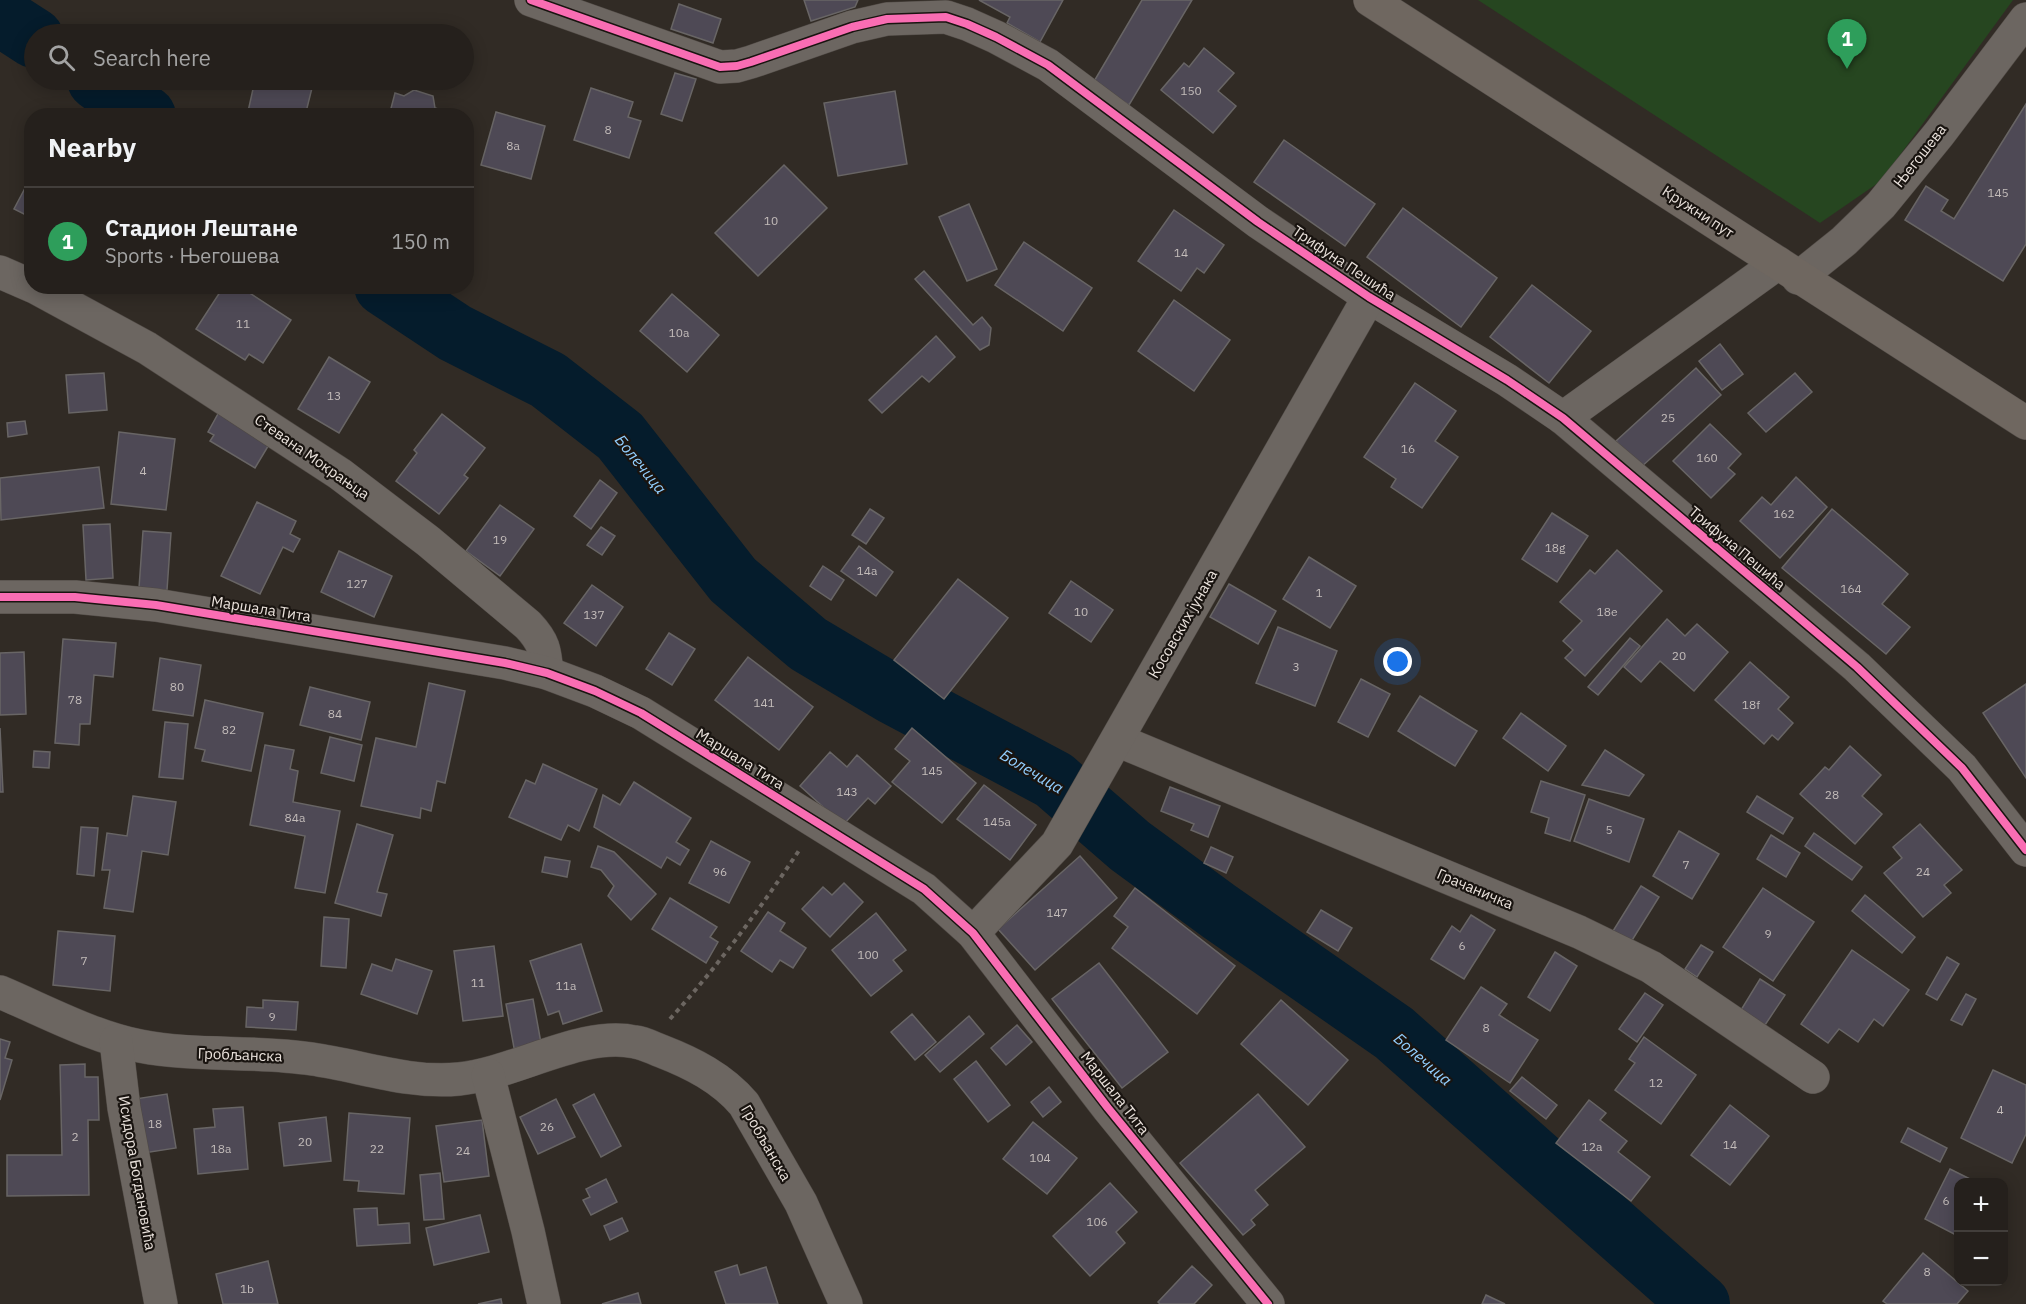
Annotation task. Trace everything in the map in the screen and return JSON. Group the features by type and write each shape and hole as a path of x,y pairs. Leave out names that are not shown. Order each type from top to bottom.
{"main road":[{"name":"Кружни пут","path":"1370,0 2026,423"}],"street":[{"name":"Трифуна Пешића","path":"531,0 720,67 737,66 852,27 887,19 946,17 996,37 1048,65 1258,222 1369,297 1508,380 1563,418 1866,675 1962,768 2026,850"},
{"name":"Његошева","path":"1563,418 1788,270 1844,242 1881,205 1939,134 2026,19"},
{"name":"Стевана Мокрањца","path":"0,272 24,282"},
{"name":"Стевана Мокрањца","path":"47,294 147,348 349,481 428,541 528,625 539,637 545,650 547,673"},
{"name":"Косовских јунака","path":"972,933 1057,844 1369,297"},
{"name":"Маршала Тита","path":"0,597 75,597 156,605 505,663 547,673 595,691 641,713 924,889 972,933 1108,1108 1268,1304"},
{"name":"Грачаничка","path":"1117,740 1568,928 1641,962 1813,1077"},
{"name":"Гробљанска","path":"0,992 116,1041 189,1053 311,1058 425,1081 488,1075 582,1044 610,1040 635,1042 646,1046 700,1067 733,1091 744,1104 801,1203 846,1304"},
{"name":"Исидора Богдановића","path":"116,1041 123,1107 160,1304"},
{"path":"488,1075 544,1304"}],"path":[{"path":"646,1046 715,967 768,898 817,823"}],"green space":[{"path":"1478,0 2013,0 1881,181 1820,223"}],"building":[{"path":"804,0 858,0 855,7 811,21"},
{"path":"979,0 1063,0 1040,42 1007,23 1010,17"},
{"path":"1142,0 1192,0 1129,105 1093,83"},
{"path":"679,4 721,19 713,43 671,29"},
{"path":"1204,48 1234,73 1218,91 1236,106 1213,133 1161,90 1184,63 1189,67"},
{"path":"675,73 696,79 682,121 661,114"},
{"path":"591,88 633,102 628,117 641,121 629,158 574,140"},
{"path":"253,90 312,90 307,108 249,108"},
{"path":"414,90 433,96 435,108 391,108 395,93 404,96"},
{"path":"895,91 907,164 838,176 824,103"},
{"path":"2026,104 2026,244 2003,281 1905,220 1926,186 1948,200 1941,211 1954,219"},
{"path":"496,112 545,126 531,179 481,165"},
{"path":"1284,140 1375,204 1345,246 1254,182"},
{"path":"784,165 827,208 758,276 715,233"},
{"path":"24,190 24,214 14,209"},
{"path":"969,204 997,269 967,281 939,217"},
{"path":"1403,208 1497,278 1461,327 1367,257"},
{"path":"1174,210 1224,245 1204,273 1197,268 1181,291 1138,261"},
{"path":"1024,242 1092,288 1063,331 995,285"},
{"path":"924,271 973,325 982,317 991,328 989,345 980,350 915,279"},
{"path":"1532,285 1591,331 1549,383 1490,337"},
{"path":"219,294 251,294 291,320 263,363 249,354 245,360 196,329"},
{"path":"672,294 719,335 687,372 640,331"},
{"path":"1174,300 1230,340 1194,391 1138,351"},
{"path":"936,336 955,357 929,382 922,376 882,413 869,400"},
{"path":"1720,344 1743,374 1722,390 1699,361"},
{"path":"329,357 370,382 339,433 298,409"},
{"path":"1696,368 1721,395 1640,468 1616,441"},
{"path":"104,373 107,410 69,413 66,375"},
{"path":"1795,373 1812,392 1766,432 1748,413"},
{"path":"1415,383 1456,411 1435,441 1458,457 1422,508 1391,487 1396,479 1364,457"},
{"path":"219,412 270,443 255,468 210,441 214,435 208,432"},
{"path":"442,414 485,448 464,475 468,478 439,514 396,481 417,453 414,450"},
{"path":"25,421 27,434 8,437 7,423"},
{"path":"1710,424 1741,454 1728,468 1735,474 1711,498 1673,461"},
{"path":"119,432 175,439 166,510 111,504"},
{"path":"99,467 104,508 1,520 0,478"},
{"path":"1796,477 1827,507 1780,558 1740,521 1762,497 1771,505"},
{"path":"600,480 617,493 591,529 574,516"},
{"path":"257,502 296,521 290,534 300,539 293,552 283,547 260,594 221,576"},
{"path":"500,505 534,529 500,576 466,551"},
{"path":"870,509 884,518 866,544 852,535"},
{"path":"1832,509 1908,574 1882,604 1910,627 1886,654 1782,568"},
{"path":"1552,513 1588,536 1557,582 1522,559"},
{"path":"110,524 113,578 86,580 83,525"},
{"path":"601,527 615,536 602,555 587,545"},
{"path":"143,531 171,533 167,590 139,588"},
{"path":"859,546 893,572 876,596 841,571"},
{"path":"1617,550 1662,591 1585,676 1565,658 1573,650 1563,641 1582,621 1560,602 1590,570 1595,574"},
{"path":"339,551 392,576 374,617 321,592"},
{"path":"1309,557 1356,586 1330,628 1283,599"},
{"path":"823,566 844,580 831,600 810,586"},
{"path":"958,579 1008,618 944,699 894,660"},
{"path":"1071,581 1113,610 1091,642 1049,613"},
{"path":"1229,584 1276,611 1258,644 1210,617"},
{"path":"592,585 623,607 596,646 564,623"},
{"path":"1667,619 1685,636 1697,624 1728,652 1694,691 1660,661 1641,682 1624,667"},
{"path":"1278,627 1337,651 1315,706 1256,683"},
{"path":"669,633 695,649 672,685 646,669"},
{"path":"1630,638 1640,646 1598,695 1588,687"},
{"path":"63,639 116,643 113,677 94,675 90,724 80,724 79,745 55,743"},
{"path":"24,652 26,714 0,715 0,653"},
{"path":"748,657 813,707 779,750 715,700"},
{"path":"160,658 201,665 193,716 153,710"},
{"path":"1750,662 1789,697 1778,709 1793,723 1778,740 1772,735 1764,744 1715,700"},
{"path":"1361,679 1390,694 1368,737 1338,722"},
{"path":"429,683 465,691 445,783 437,781 431,811 421,808 420,818 361,806 376,738 416,747"},
{"path":"2026,684 2026,778 1983,713"},
{"path":"310,687 370,702 361,740 300,725"},
{"path":"1420,696 1477,731 1455,766 1398,731"},
{"path":"205,700 263,713 251,771 202,761 205,750 195,748"},
{"path":"1521,713 1566,746 1548,771 1503,738"},
{"path":"165,722 188,724 183,779 159,777"},
{"path":"0,728 3,792 0,792"},
{"path":"912,728 976,783 942,823 892,782 910,761 895,749"},
{"path":"330,737 362,745 354,781 321,773"},
{"path":"265,745 294,750 290,769 298,771 293,802 340,811 325,893 295,888 305,836 250,825"},
{"path":"1850,746 1881,775 1862,796 1882,814 1855,844 1800,794 1825,767 1829,770"},
{"path":"1605,750 1644,775 1629,796 1582,785"},
{"path":"34,751 50,752 49,768 33,767"},
{"path":"830,752 847,767 857,755 891,786 875,804 868,798 843,825 800,786"},
{"path":"543,764 597,789 579,831 568,825 561,840 509,817 526,780 535,784"},
{"path":"1541,781 1585,795 1570,841 1545,833 1549,818 1531,812"},
{"path":"634,782 691,818 676,842 689,850 680,865 667,857 661,868 594,827 603,795 620,805"},
{"path":"984,785 1036,825 1010,860 957,819"},
{"path":"1170,787 1220,806 1208,837 1191,830 1194,824 1161,811"},
{"path":"133,796 176,802 168,855 142,851 133,912 104,908 110,870 102,870 107,833 127,836"},
{"path":"1757,796 1793,818 1783,834 1747,812"},
{"path":"1589,799 1644,819 1629,862 1574,841"},
{"path":"357,824 393,835 377,892 387,894 381,916 335,903"},
{"path":"1920,824 1962,870 1944,885 1951,893 1923,917 1884,873 1902,858 1893,847"},
{"path":"81,827 98,828 94,876 77,874"},
{"path":"1679,831 1719,854 1692,899 1653,876"},
{"path":"1814,833 1862,867 1852,880 1805,846"},
{"path":"1771,835 1800,853 1786,877 1757,859"},
{"path":"711,841 750,862 729,903 689,883"},
{"path":"598,846 614,852 656,894 631,920 608,896 614,886 601,870 591,867"},
{"path":"1211,847 1233,857 1226,873 1204,863"},
{"path":"1080,856 1117,898 1035,970 998,929"},
{"path":"545,857 570,861 567,877 542,872"},
{"path":"844,883 863,902 830,937 802,909 823,887 832,895"},
{"path":"1641,886 1659,897 1631,942 1613,931"},
{"path":"1135,888 1235,966 1197,1014 1112,948 1128,927 1114,916"},
{"path":"1763,888 1814,922 1773,981 1723,947"},
{"path":"1865,895 1915,937 1902,953 1852,911"},
{"path":"670,898 717,927 710,937 718,942 706,963 652,929"},
{"path":"1321,910 1352,928 1338,951 1307,932"},
{"path":"768,912 785,923 780,931 806,948 793,968 780,960 772,972 741,951"},
{"path":"876,913 906,950 893,960 902,971 871,996 832,950"},
{"path":"1471,915 1495,930 1464,979 1431,959 1452,926 1460,932"},
{"path":"324,917 349,919 346,968 321,966"},
{"path":"58,931 115,936 110,991 53,985"},
{"path":"581,944 602,1011 563,1024 559,1011 548,1015 530,961"},
{"path":"1701,945 1713,952 1697,977 1685,969"},
{"path":"494,946 503,1016 463,1021 454,951"},
{"path":"1852,950 1909,990 1883,1026 1874,1019 1858,1042 1839,1029 1828,1043 1801,1024"},
{"path":"1555,952 1577,966 1550,1011 1528,997"},
{"path":"1947,957 1959,964 1937,1000 1926,994"},
{"path":"396,959 432,971 417,1014 361,994 372,964 392,971"},
{"path":"1099,963 1168,1052 1122,1088 1052,999"},
{"path":"1760,979 1785,995 1765,1025 1741,1010"},
{"path":"1481,987 1507,1004 1499,1015 1538,1040 1510,1083 1446,1040"},
{"path":"1645,993 1663,1005 1637,1042 1619,1029"},
{"path":"1966,994 1976,999 1962,1025 1951,1020"},
{"path":"533,999 541,1043 514,1048 506,1004"},
{"path":"263,1000 298,1002 296,1030 246,1027 247,1007 263,1008"},
{"path":"1281,1000 1348,1060 1308,1105 1241,1044"},
{"path":"912,1014 936,1042 915,1060 891,1032"},
{"path":"969,1016 984,1034 940,1072 925,1055"},
{"path":"1017,1025 1032,1042 1006,1065 991,1048"},
{"path":"1644,1037 1696,1075 1661,1124 1615,1090 1635,1063 1629,1059"},
{"path":"0,1039 10,1042 5,1058 12,1060 0,1100"},
{"path":"976,1061 1010,1105 988,1122 954,1079"},
{"path":"85,1064 85,1077 98,1077 99,1120 88,1120 89,1195 7,1196 7,1155 62,1155 60,1065"},
{"path":"1993,1070 2026,1085 2026,1134 2012,1163 1961,1138"},
{"path":"1522,1077 1557,1105 1546,1119 1510,1091"},
{"path":"1049,1087 1061,1102 1043,1117 1031,1102"},
{"path":"167,1094 176,1148 144,1153 135,1099"},
{"path":"594,1094 621,1146 601,1157 573,1105"},
{"path":"1258,1094 1305,1147 1255,1190 1268,1205 1251,1220 1255,1225 1243,1235 1180,1163"},
{"path":"556,1099 575,1137 538,1154 520,1117"},
{"path":"1589,1100 1606,1113 1600,1120 1627,1141 1618,1152 1650,1177 1631,1201 1556,1143"},
{"path":"1730,1105 1769,1136 1730,1185 1691,1155"},
{"path":"243,1107 248,1169 198,1174 194,1129 215,1127 213,1109"},
{"path":"349,1113 410,1118 404,1194 358,1191 359,1181 344,1180"},
{"path":"326,1117 331,1161 284,1166 279,1123"},
{"path":"482,1120 489,1176 444,1182 436,1126"},
{"path":"1033,1122 1077,1158 1047,1194 1003,1159"},
{"path":"1908,1128 1947,1148 1940,1162 1901,1142"},
{"path":"1950,1169 1968,1178 1954,1178 1954,1234 1925,1219"},
{"path":"440,1173 444,1219 424,1220 420,1175"},
{"path":"606,1179 617,1202 591,1215 583,1200 590,1197 586,1189"},
{"path":"1110,1183 1137,1212 1116,1232 1125,1243 1090,1276 1053,1236"},
{"path":"377,1208 378,1225 409,1223 410,1243 357,1246 354,1209"},
{"path":"480,1215 489,1252 434,1265 426,1228"},
{"path":"622,1218 628,1231 610,1240 604,1226"},
{"path":"1923,1253 1954,1279 1954,1286 1962,1286 1968,1291 1957,1304 1887,1304 1883,1301"},
{"path":"268,1261 278,1304 223,1304 216,1274"},
{"path":"737,1265 740,1275 766,1267 778,1304 726,1304 715,1272"},
{"path":"1192,1266 1212,1285 1194,1304 1160,1304 1158,1302"},
{"path":"638,1293 641,1304 602,1304"},
{"path":"1486,1295 1505,1304 1482,1304"},
{"path":"501,1299 502,1304 478,1304"}],"waterway":[{"name":"Болечица","path":"0,16 24,32"},
{"name":"Болечица","path":"111,90 135,108"},
{"name":"Болечица","path":"396,294 455,333 548,380 620,436 733,580 808,644 892,694 1054,780 1130,846 1220,912 1394,1033 1700,1304"}],"cycle path":[{"path":"531,0 720,67 751,62 852,27 887,19 946,17 996,37 1048,65 1258,222 1369,297 1507,380 1563,418 1857,667 1962,768 2026,850"},
{"path":"0,597 75,597 156,605 505,663 547,673 595,691 641,713 924,889 973,933 1108,1108 1268,1304"}],"place":[{"name":"Стадион Лештане","path":"1847,69"}]}
